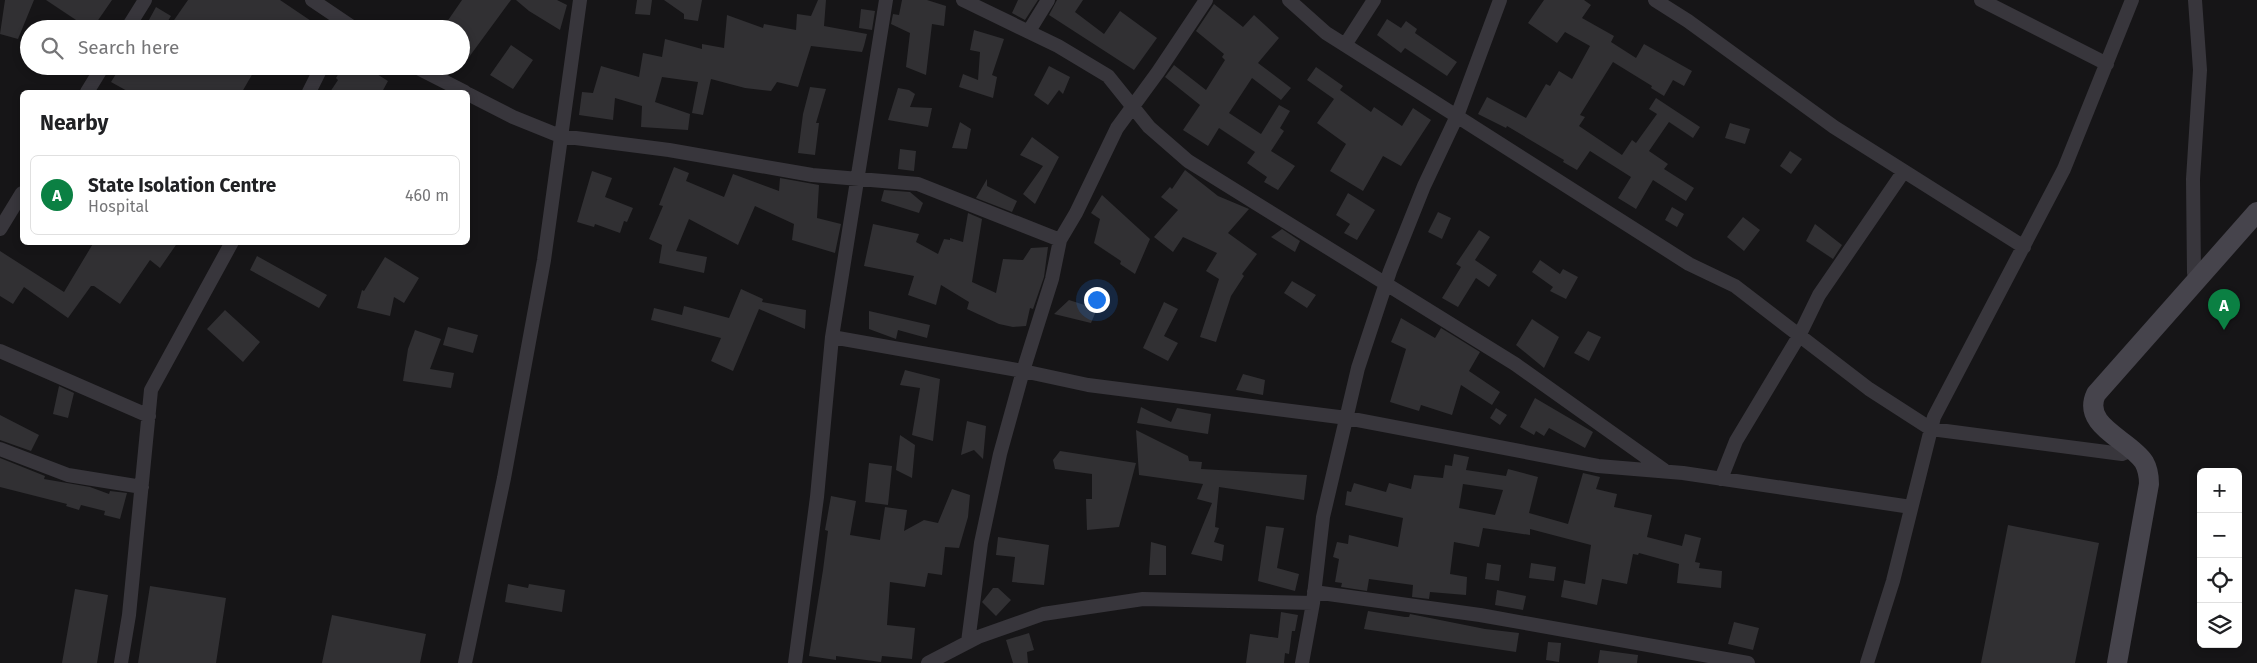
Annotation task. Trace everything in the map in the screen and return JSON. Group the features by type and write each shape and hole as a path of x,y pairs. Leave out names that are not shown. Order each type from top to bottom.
{"street":[{"path":"133,20 146,0"},
{"path":"312,0 339,20"},
{"path":"465,663 504,478 544,260 580,0"},
{"path":"795,663 817,497 832,337 886,0"},
{"path":"962,0 1029,31 1108,76 1149,127 1188,161 1515,364 1665,472"},
{"path":"1029,31 1048,0"},
{"path":"968,642 981,543 1000,454 1023,371 1052,279 1060,240 1076,213 1117,128 1158,72 1206,0"},
{"path":"1289,0 1326,33 1344,45 1689,264 1735,286 1777,316 1798,336 1869,389 1931,429 2122,454 2132,450"},
{"path":"1344,45 1374,0"},
{"path":"1302,663 1314,597 1323,517 1358,368 1386,285 1424,186 1457,116 1500,0"},
{"path":"1654,0 1688,22 1834,127 2024,247"},
{"path":"1980,0 2106,64"},
{"path":"1867,663 1893,582 1910,507 1934,417 2064,169 2132,0"},
{"path":"2195,0 2200,70 2193,179 2194,273 2197,278"},
{"path":"88,90 97,75"},
{"path":"310,90 318,75"},
{"path":"431,75 460,90"},
{"path":"470,95 513,117 560,136 670,150 812,175 918,184 1060,240"},
{"path":"1721,479 1736,441 1798,336 1819,295 1904,171"},
{"path":"0,229 20,196"},
{"path":"2117,663 2149,484 2145,464 2132,450 2098,421 2093,411 2093,401 2096,394 2257,212"},
{"path":"121,663 129,616 151,390 230,245"},
{"path":"832,337 1023,371 1088,385 1347,418 1598,466 1721,479 1910,507"},
{"path":"0,351 149,416"},
{"path":"0,449 68,475 142,487"},
{"path":"928,663 968,642 1043,614 1143,599 1314,597 1480,615 1748,663"}],"building":[{"path":"5,0 34,0 26,20 20,20 18,39 0,34"},
{"path":"46,0 112,0 98,20 76,20"},
{"path":"188,0 280,0 310,20 174,20"},
{"path":"462,0 511,0 470,56 470,20 448,20"},
{"path":"516,0 557,0 567,5 560,30 529,11"},
{"path":"637,0 652,0 650,15 635,14"},
{"path":"664,0 702,0 698,21 684,19 684,14"},
{"path":"818,0 826,0 824,26 867,34 862,52 811,46 798,87 777,82 771,91 745,88 711,79 703,115 692,113 698,82 662,77 655,102 690,114 688,130 641,127 642,106 615,98 613,120 579,115 582,92 593,93 601,66 639,77 643,53 662,57 665,39 702,49 702,44 724,48 727,15 763,28 764,24 796,30 797,14 811,16"},
{"path":"902,0 927,0 946,6 944,26 932,24 926,75 906,67 910,33 891,24 893,14 899,15"},
{"path":"1018,0 1038,0 1025,20 1012,13"},
{"path":"1057,0 1083,0 1075,12 1104,34 1120,11 1157,38 1134,70 1049,15"},
{"path":"1544,0 1584,0 1591,5 1582,18 1614,36 1611,42 1636,58 1644,44 1692,71 1684,86 1673,80 1664,96 1651,88 1652,86 1613,62 1580,115 1585,117 1579,126 1622,155 1632,140 1636,143 1657,114 1649,109 1656,98 1700,127 1693,138 1669,122 1649,151 1668,164 1664,169 1694,188 1686,201 1653,180 1636,209 1618,198 1631,177 1590,151 1577,170 1563,162 1564,160 1507,126 1506,128 1478,114 1487,97 1526,118 1546,84 1550,86 1559,71 1572,79 1590,46 1565,32 1557,43 1528,23"},
{"path":"1214,4 1243,27 1254,15 1279,38 1258,63 1291,88 1281,100 1252,78 1229,113 1261,134 1279,105 1290,111 1280,128 1284,131 1271,151 1295,166 1278,190 1264,182 1267,177 1247,163 1255,152 1219,128 1208,146 1183,130 1200,105 1165,77 1174,65 1206,90 1225,60 1222,57 1224,54 1196,31"},
{"path":"156,7 171,16 169,20 149,20"},
{"path":"861,9 875,11 872,30 859,28"},
{"path":"1387,19 1401,28 1406,21 1417,29 1415,33 1457,62 1447,76 1405,48 1401,53 1377,35"},
{"path":"974,30 1004,39 992,75 997,77 993,98 959,87 963,74 978,80 980,52 970,50"},
{"path":"511,45 533,60 513,89 490,75"},
{"path":"1049,66 1070,77 1063,94 1059,90 1048,105 1034,95"},
{"path":"1316,67 1343,86 1340,90 1371,112 1374,107 1402,126 1413,108 1431,120 1401,166 1383,156 1363,191 1330,171 1346,144 1317,123 1334,99 1307,80"},
{"path":"115,75 252,75 243,90 125,90 111,82"},
{"path":"338,75 378,75 388,81 383,90 331,90 338,80 336,78"},
{"path":"810,87 826,89 816,123 819,123 815,155 798,153 803,114"},
{"path":"898,88 909,90 915,94 910,107 932,108 928,127 888,120"},
{"path":"960,122 971,129 967,149 952,148"},
{"path":"1730,123 1750,129 1745,144 1725,138"},
{"path":"1032,137 1059,157 1035,204 1023,194 1043,166 1020,155"},
{"path":"900,149 916,151 914,171 898,169"},
{"path":"1790,151 1802,159 1791,174 1780,166"},
{"path":"674,167 689,173 686,181 724,197 733,174 779,191 780,178 819,185 817,218 841,224 835,253 792,240 794,224 755,206 738,245 689,219 676,251 707,257 704,273 659,263 662,245 649,239 663,206 659,205"},
{"path":"1185,170 1218,196 1249,209 1228,233 1257,254 1242,274 1244,276 1231,296 1216,342 1200,337 1219,279 1206,271 1217,253 1183,237 1173,252 1154,237 1178,210 1161,197 1170,187 1172,189"},
{"path":"592,171 612,178 605,197 633,208 627,222 624,221 620,233 595,224 594,227 577,222"},
{"path":"987,179 987,186 1017,201 1012,212 976,198"},
{"path":"884,190 910,192 923,203 919,213 881,201"},
{"path":"1348,193 1375,210 1357,240 1344,233 1350,224 1336,215"},
{"path":"1102,195 1150,239 1135,274 1120,264 1121,261 1094,243 1100,219 1091,213"},
{"path":"1672,207 1684,214 1677,227 1665,220"},
{"path":"1438,212 1451,218 1442,239 1428,232"},
{"path":"968,213 982,219 972,282 996,293 1003,259 1023,260 1031,248 1048,247 1044,277 1033,309 1030,308 1026,326 1013,327 999,324 967,309 969,302 941,285 936,305 908,295 914,276 864,266 873,224 919,234 916,242 938,254 944,239 950,240 950,238 963,242"},
{"path":"1743,217 1760,230 1744,251 1727,237"},
{"path":"1815,224 1842,245 1833,259 1806,241"},
{"path":"1282,229 1300,241 1295,252 1271,237"},
{"path":"1479,230 1490,237 1475,260 1497,275 1489,287 1476,278 1458,307 1442,298 1461,267 1456,264"},
{"path":"92,245 176,245 160,268 150,260 120,304 94,286 91,286 68,318 24,287 13,304 0,296 0,251 64,292"},
{"path":"257,256 327,295 319,308 250,270"},
{"path":"385,257 419,278 404,303 394,297 390,316 357,308 362,290 364,291"},
{"path":"1540,260 1560,274 1563,269 1578,277 1566,299 1550,291 1553,287 1532,272"},
{"path":"1292,281 1316,295 1307,308 1284,293"},
{"path":"741,289 763,299 762,302 806,310 805,329 759,309 733,371 711,361 721,338 651,320 654,308 682,315 684,306 729,318"},
{"path":"1069,300 1097,309 1091,323 1054,314"},
{"path":"1164,302 1178,309 1164,336 1178,343 1168,361 1143,348"},
{"path":"225,310 260,342 243,362 207,329"},
{"path":"869,311 930,325 927,338 898,330 896,339 869,329"},
{"path":"1401,318 1435,338 1441,328 1480,352 1469,371 1500,392 1492,405 1461,385 1452,415 1421,405 1419,411 1390,402 1406,349 1391,342"},
{"path":"1532,319 1559,337 1544,368 1516,345"},
{"path":"448,327 478,335 473,353 443,345"},
{"path":"415,330 441,339 430,369 454,373 451,388 403,381 408,349"},
{"path":"1588,331 1601,337 1589,361 1574,353"},
{"path":"905,370 940,379 933,441 912,435 920,388 900,385"},
{"path":"1243,374 1265,380 1263,395 1236,390"},
{"path":"59,386 74,393 68,418 53,414"},
{"path":"1535,398 1593,432 1585,448 1549,428 1544,436 1536,431 1534,435 1520,427"},
{"path":"1141,407 1171,422 1177,408 1211,414 1208,434 1137,423"},
{"path":"1496,408 1507,415 1500,425 1490,418"},
{"path":"0,415 39,435 31,451 0,440"},
{"path":"967,421 986,426 983,459 974,450 961,455"},
{"path":"1136,430 1188,456 1189,461 1202,462 1201,469 1307,475 1304,500 1219,487 1215,527 1219,528 1214,542 1224,545 1222,561 1191,554 1212,503 1197,499 1203,484 1139,475"},
{"path":"900,435 915,445 912,478 896,470"},
{"path":"1060,451 1136,463 1119,527 1087,530 1086,499 1092,499 1092,474 1055,469 1053,460"},
{"path":"1454,454 1469,457 1466,470 1506,476 1508,469 1538,477 1529,513 1568,524 1583,473 1600,477 1596,489 1617,494 1614,507 1652,515 1647,537 1682,546 1685,534 1701,538 1695,562 1700,563 1699,568 1722,571 1721,588 1677,583 1679,564 1639,553 1638,555 1633,554 1627,584 1602,579 1597,605 1561,597 1564,580 1585,584 1591,545 1530,529 1530,535 1483,528 1479,547 1454,542 1450,574 1467,577 1466,595 1430,592 1429,599 1412,597 1413,585 1369,579 1367,591 1341,587 1342,583 1335,582 1339,559 1333,557 1337,542 1348,544 1349,535 1398,547 1403,518 1345,505 1347,491 1351,492 1354,483 1386,492 1389,483 1411,489 1414,475 1443,478 1445,465 1452,466","holes":["1463,484 1503,490 1495,515 1459,508"]},
{"path":"0,458 45,476 44,479 90,487 109,494 110,491 127,493 120,519 104,515 105,511 81,505 79,510 66,506 67,504 0,487"},
{"path":"869,463 892,466 888,505 865,502"},
{"path":"952,489 970,495 968,517 959,548 945,547 942,575 928,573 925,587 890,582 887,625 915,628 912,659 882,656 881,662 836,656 836,660 809,656 823,570 828,531 825,530 831,496 856,501 850,535 880,540 885,507 907,510 904,531 924,520 938,523"},
{"path":"2008,525 2099,543 2075,663 1981,663"},
{"path":"1266,526 1284,528 1277,568 1299,574 1295,591 1258,581"},
{"path":"998,537 1049,545 1044,585 1012,582 1015,557 996,555"},
{"path":"1151,542 1166,546 1166,575 1149,575"},
{"path":"1487,563 1501,565 1499,581 1485,579"},
{"path":"1531,563 1556,567 1554,581 1529,578"},
{"path":"508,584 528,588 529,584 565,590 562,612 505,602"},
{"path":"150,586 226,598 216,663 138,663"},
{"path":"993,588 998,588 1011,600 996,616 982,602"},
{"path":"75,589 108,595 97,663 62,663"},
{"path":"1497,590 1526,596 1523,610 1495,605"},
{"path":"1368,611 1405,617 1409,617 1410,614 1485,629 1519,633 1516,652 1364,629"},
{"path":"1281,612 1298,615 1295,631 1292,631 1289,654 1285,653 1284,663 1246,663 1250,634 1278,638"},
{"path":"332,615 426,634 420,663 322,663"},
{"path":"1734,622 1759,628 1753,650 1728,644"},
{"path":"1029,633 1034,650 1027,652 1028,663 1013,663 1006,640"},
{"path":"1548,642 1561,643 1559,662 1546,660"},
{"path":"1600,650 1638,655 1637,663 1598,663"}],"place":[{"name":"State Isolation Centre","path":"2224,330"}]}
